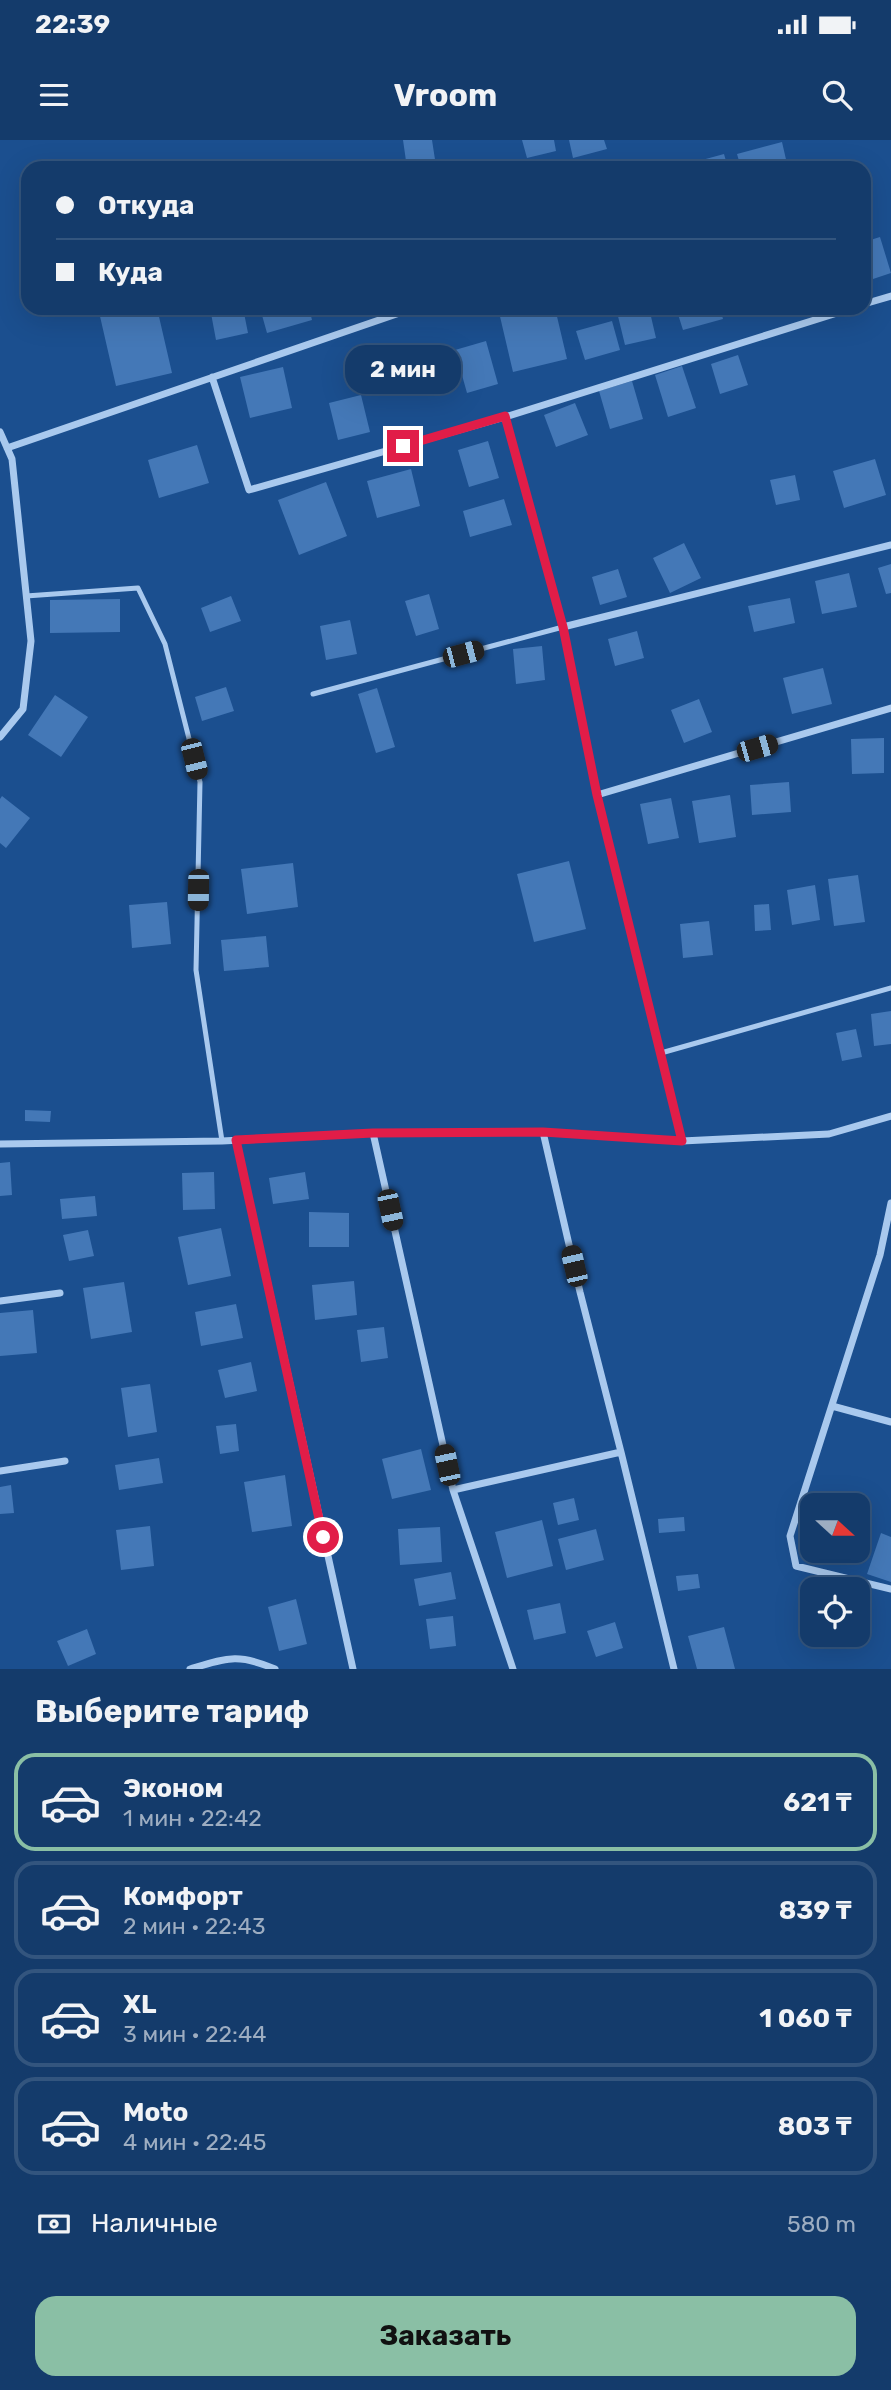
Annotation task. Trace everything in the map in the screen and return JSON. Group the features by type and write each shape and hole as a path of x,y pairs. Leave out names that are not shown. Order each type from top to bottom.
{"street":[{"path":"871,302 891,296"},
{"path":"7,447 394,315"},
{"path":"212,377 249,490 505,416 830,315"},
{"path":"505,416 563,627 597,795 682,1141"},
{"path":"0,432 12,459 31,641 23,709 0,737"},
{"path":"563,627 891,545"},
{"path":"597,795 891,708"},
{"path":"0,1144 222,1141 373,1133 543,1132 682,1141 829,1134 891,1116"},
{"path":"543,1132 674,1669"},
{"path":"373,1133 453,1490 513,1669"},
{"path":"236,1140 353,1669"},
{"path":"891,1203 880,1255 790,1536 796,1566 891,1589"},
{"path":"880,1255 891,1258"},
{"path":"0,1301 60,1293"},
{"path":"832,1406 891,1422"},
{"path":"453,1490 621,1452"},
{"path":"0,1471 65,1461"},
{"path":"190,1669 230,1658 254,1660 275,1669"}],"lane":[{"path":"26,596 138,588 165,644 200,782 196,970 222,1141"},
{"path":"313,694 563,627"},
{"path":"660,1054 891,988"}],"building":[{"path":"403,140 432,140 435,161 406,161"},
{"path":"522,140 554,140 556,151 527,158"},
{"path":"569,140 604,140 607,149 573,158"},
{"path":"782,142 786,161 739,161 737,154"},
{"path":"724,154 726,161 698,161"},
{"path":"880,237 891,273 871,280 871,240"},
{"path":"100,315 159,315 172,373 116,386"},
{"path":"211,315 244,315 248,333 216,340"},
{"path":"262,315 311,315 312,320 267,333"},
{"path":"500,315 557,315 567,359 513,372"},
{"path":"618,315 651,315 656,338 625,345"},
{"path":"678,315 722,315 723,319 683,330"},
{"path":"612,321 620,350 585,360 576,331"},
{"path":"486,341 498,384 467,393 455,350"},
{"path":"738,355 748,385 720,394 711,364"},
{"path":"682,366 696,408 668,417 655,375"},
{"path":"283,367 292,408 250,418 240,377"},
{"path":"632,381 643,419 610,429 599,391"},
{"path":"361,395 370,432 338,440 329,403"},
{"path":"575,403 588,435 556,447 544,415"},
{"path":"488,441 499,478 469,487 458,450"},
{"path":"197,445 209,483 159,498 148,460"},
{"path":"875,459 886,495 844,508 833,471"},
{"path":"411,469 420,506 377,518 367,481"},
{"path":"795,475 800,500 776,505 770,480"},
{"path":"326,482 347,536 299,555 278,500"},
{"path":"504,499 512,525 470,537 463,511"},
{"path":"684,543 701,578 670,593 653,558"},
{"path":"891,564 891,593 886,594 878,568"},
{"path":"618,569 627,597 600,605 592,577"},
{"path":"849,573 857,607 822,614 815,581"},
{"path":"429,594 439,629 416,636 405,601"},
{"path":"231,596 241,621 210,632 201,608"},
{"path":"790,598 795,623 754,632 748,606"},
{"path":"120,599 120,632 50,633 50,600"},
{"path":"350,620 357,654 326,660 320,626"},
{"path":"637,631 644,658 615,666 608,639"},
{"path":"542,646 545,680 516,684 513,649"},
{"path":"823,668 832,704 792,714 783,678"},
{"path":"226,687 234,711 202,721 195,697"},
{"path":"377,688 395,747 376,753 358,694"},
{"path":"55,695 88,717 61,757 28,735"},
{"path":"699,699 712,732 684,743 671,710"},
{"path":"884,738 884,773 852,774 851,739"},
{"path":"789,782 791,812 752,815 750,785"},
{"path":"730,795 736,837 699,843 692,801"},
{"path":"2,796 30,818 6,848 0,843"},
{"path":"671,798 679,838 648,844 640,804"},
{"path":"569,861 586,929 534,942 517,874"},
{"path":"293,863 298,907 247,914 241,869"},
{"path":"858,875 865,922 834,926 828,879"},
{"path":"815,885 820,920 792,925 787,890"},
{"path":"167,902 171,944 132,948 129,905"},
{"path":"769,904 771,930 755,931 754,905"},
{"path":"709,921 713,955 683,958 680,924"},
{"path":"266,936 269,967 224,971 221,940"},
{"path":"891,1011 891,1044 874,1046 871,1014"},
{"path":"856,1029 862,1057 842,1061 836,1033"},
{"path":"25,1110 51,1111 50,1122 25,1121"},
{"path":"10,1162 12,1195 0,1196 0,1163"},
{"path":"214,1172 215,1209 183,1210 182,1173"},
{"path":"305,1172 309,1199 273,1204 269,1178"},
{"path":"95,1196 97,1216 62,1219 60,1199"},
{"path":"309,1212 349,1213 349,1247 309,1247"},
{"path":"221,1228 231,1276 188,1285 178,1237"},
{"path":"88,1230 94,1256 69,1261 63,1235"},
{"path":"354,1281 357,1315 315,1320 312,1285"},
{"path":"124,1282 132,1332 91,1339 83,1288"},
{"path":"236,1304 243,1338 201,1346 195,1312"},
{"path":"33,1310 37,1353 0,1356 0,1313"},
{"path":"384,1327 388,1358 361,1362 357,1330"},
{"path":"251,1362 257,1391 225,1398 218,1370"},
{"path":"150,1384 157,1432 128,1437 121,1388"},
{"path":"236,1424 239,1451 220,1454 216,1426"},
{"path":"421,1449 431,1490 392,1499 382,1459"},
{"path":"159,1458 163,1483 119,1490 115,1465"},
{"path":"285,1475 292,1526 252,1532 244,1482"},
{"path":"11,1485 14,1513 0,1514 0,1487"},
{"path":"574,1498 579,1520 558,1525 553,1503"},
{"path":"684,1517 685,1531 659,1533 658,1519"},
{"path":"542,1520 553,1566 507,1578 495,1532"},
{"path":"150,1526 154,1566 121,1570 116,1530"},
{"path":"440,1527 442,1562 400,1565 398,1529"},
{"path":"596,1529 604,1560 566,1570 558,1539"},
{"path":"881,1533 891,1537 891,1582 867,1574"},
{"path":"451,1572 456,1599 419,1606 414,1579"},
{"path":"698,1574 700,1588 678,1591 676,1576"},
{"path":"296,1599 307,1644 279,1651 268,1607"},
{"path":"560,1603 566,1633 534,1640 527,1610"},
{"path":"453,1616 456,1646 430,1649 426,1619"},
{"path":"615,1622 623,1648 596,1657 587,1631"},
{"path":"724,1627 735,1669 697,1669 688,1636"},
{"path":"87,1629 96,1654 68,1666 57,1641"}],"route":[{"path":"323,1537 236,1140 373,1133 543,1132 682,1141 597,795 563,627 505,416 403,446"}]}
